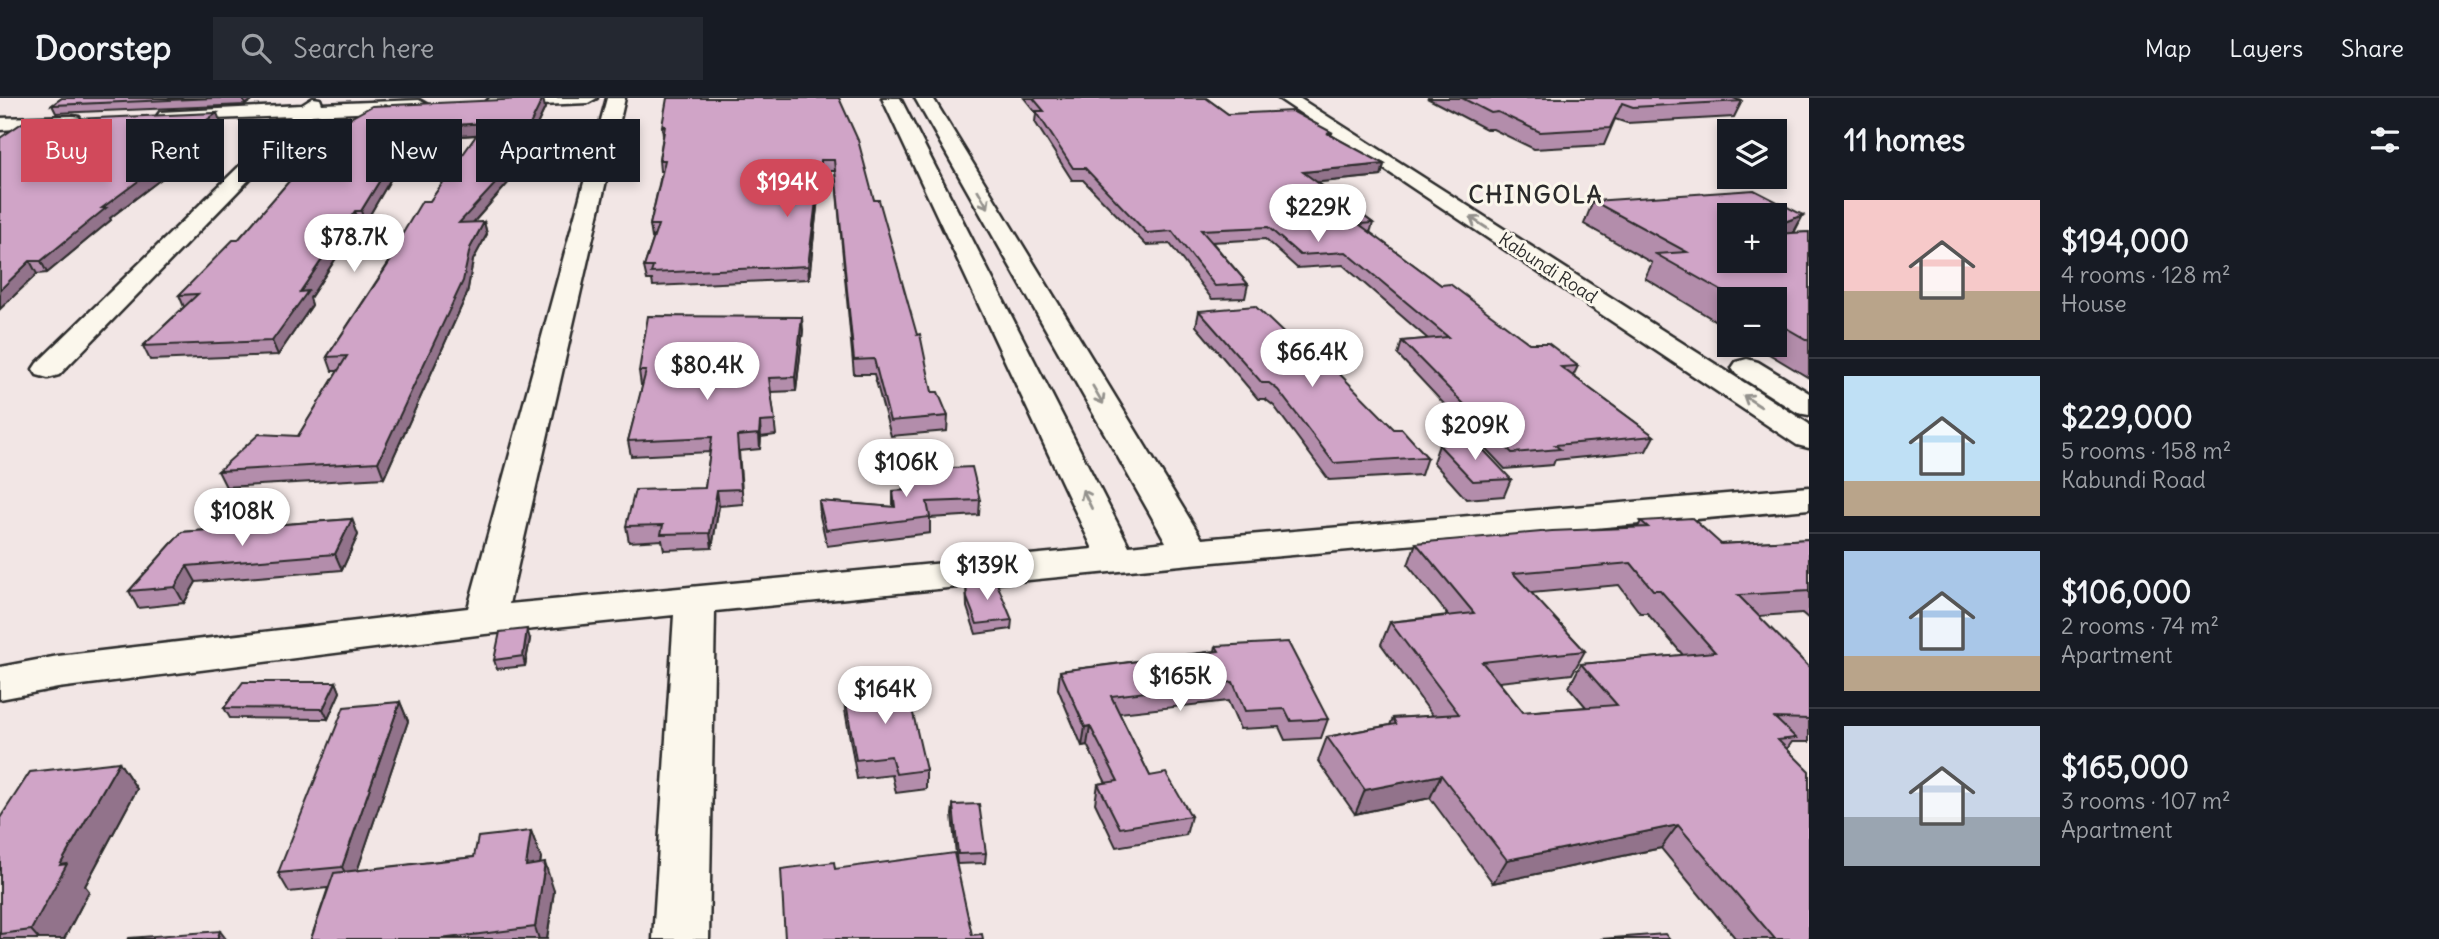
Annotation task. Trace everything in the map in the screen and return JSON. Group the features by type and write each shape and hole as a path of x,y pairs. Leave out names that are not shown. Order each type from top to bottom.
{"street":[{"path":"481,103 588,98"},
{"path":"485,620 617,98"},
{"path":"891,98 1117,560"},
{"path":"924,98 1191,552"},
{"name":"Kabundi Road","path":"1287,98 1809,438"},
{"name":"Kabundi Road","path":"1312,98 1692,334"},
{"path":"0,115 21,104"},
{"path":"153,117 313,104 440,104"},
{"path":"48,369 313,104"},
{"path":"0,124 21,123"},
{"path":"1361,146 1388,145"},
{"path":"926,168 964,166"},
{"path":"994,309 1045,305"},
{"path":"1729,357 1809,407"},
{"path":"0,683 58,672 485,620 1191,552 1809,498"},
{"path":"681,939 695,601"}],"building":[{"path":"62,98 215,98 52,105"},
{"path":"543,98 533,119 476,119 476,124 462,125 462,119 366,119 366,182 379,182 361,211 355,211 300,292 308,291 272,341 143,346 198,294 179,295 233,240 238,240 288,182 352,182 352,119 349,119 372,106"},
{"path":"667,98 839,98 858,140 874,200 879,200 917,335 920,334 932,392 938,392 948,416 890,421 874,359 854,360 834,160 821,160 808,266 651,273 653,267 644,267 658,225 650,225 665,160 659,160"},
{"path":"1033,98 1206,98 1228,114 1292,111 1333,133 1327,133 1384,164 1303,172 1373,223 1359,224 1441,285 1450,284 1529,343 1548,343 1578,366 1561,367 1654,436 1555,445 1560,449 1512,453 1402,341 1448,337 1346,252 1300,255 1268,227 1201,230 1248,284 1215,286 1172,231 1147,233 1085,168 1073,168 1036,111 1044,111"},
{"path":"1462,98 1733,98 1742,101 1633,107 1622,103 1610,128 1540,132 1498,112 1491,113"},
{"path":"217,113 208,119 126,119 126,182 137,182 102,208 106,208 41,261 30,261 0,290 0,138 21,124 21,182 112,182 112,119 73,119"},
{"path":"476,136 476,182 497,182 459,223 484,222 470,248 463,281 378,462 218,471 259,434 298,436 347,356 327,357 399,248 394,248 422,201 430,201 443,182 462,182 462,156"},
{"path":"1754,190 1779,203 1717,203 1717,273 1787,273 1787,233 1809,232 1809,341 1787,328 1787,287 1717,288 1656,254 1687,252 1593,201"},
{"path":"1787,207 1803,215 1787,221"},
{"path":"1255,306 1296,345 1310,344 1394,429 1402,429 1427,457 1334,463 1278,390 1269,383 1262,383 1199,311"},
{"path":"648,316 802,317 795,377 769,378 775,421 760,422 759,434 737,436 741,489 717,490 710,533 661,534 663,525 626,526 635,490 705,488 712,437 628,441 646,371 639,371"},
{"path":"1476,442 1511,479 1473,481 1439,445"},
{"path":"972,467 980,500 927,502 930,517 826,530 819,501 895,507 893,491 910,490 906,470"},
{"path":"1692,518 1721,544 1809,539 1809,591 1738,595 1809,667 1809,719 1775,718 1796,738 1778,740 1809,771 1809,939 1775,939 1678,825 1507,860 1441,775 1365,790 1327,737 1396,724 1393,718 1459,714 1390,622 1474,613 1416,543 1552,531 1648,527 1641,521","holes":["1631,563 1653,590 1660,590 1715,652 1581,664 1617,705 1523,712 1482,662 1585,651 1513,573"]},
{"path":"352,519 335,554 187,566 175,587 129,591 182,532"},
{"path":"966,581 996,581 1012,620 977,624 967,598"},
{"path":"527,629 523,656 494,660 500,632"},
{"path":"1288,642 1328,719 1291,721 1285,709 1245,711 1233,682 1111,696 1150,776 1166,773 1191,816 1120,828 1098,784 1118,781 1090,726 1085,727 1060,671 1219,651 1216,646"},
{"path":"243,682 336,682 323,709 224,708"},
{"path":"906,683 926,770 896,774 891,756 856,760 844,691"},
{"path":"400,702 342,867 278,873 344,707"},
{"path":"119,762 60,865 67,864 31,930 0,934 0,818 30,772"},
{"path":"979,804 986,853 958,854 953,805"},
{"path":"531,831 526,866 545,863 535,927 440,939 311,939 334,873 474,857 478,837"},
{"path":"954,853 972,935 982,934 983,939 785,939 781,869 834,862 835,869"},
{"path":"220,931 217,939 128,939 129,938"},
{"path":"1665,934 1669,939 1600,939"}],"district":[{"name":"CHINGOLA","path":"1536,195"}]}
